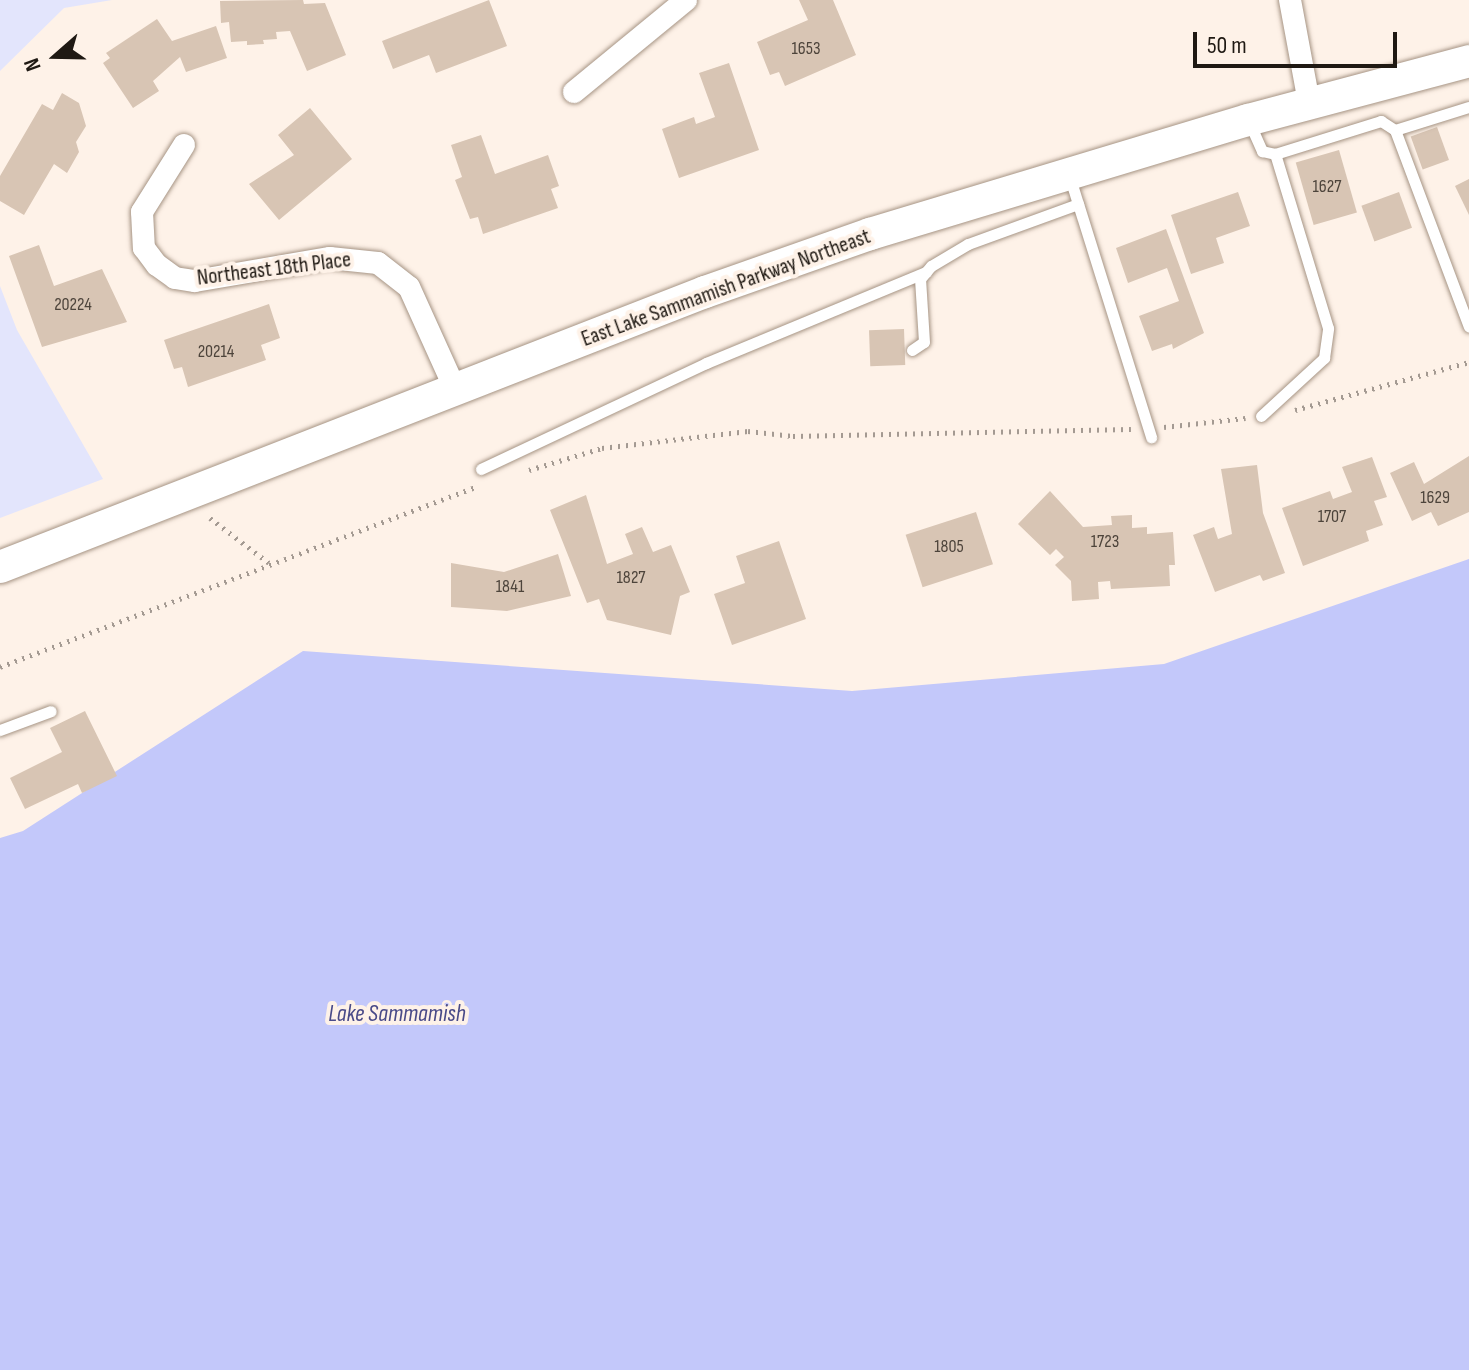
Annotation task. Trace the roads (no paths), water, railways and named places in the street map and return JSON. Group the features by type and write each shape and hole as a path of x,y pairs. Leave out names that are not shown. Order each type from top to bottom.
{"main road":[{"name":"East Lake Sammamish Parkway Northeast","path":"0,567 705,292 1073,189 1248,120 1469,61"}],"street":[{"path":"574,92 686,0"},
{"path":"1290,0 1309,103"},
{"name":"Northeast 18th Place","path":"184,145 142,212 144,248 157,265 175,278 195,281 330,258 378,263 409,287 456,391"}],"lane":[{"path":"1395,130 1469,107"},
{"path":"1248,120 1262,151 1275,154 1381,121 1395,130 1469,327"},
{"path":"1261,416 1324,358 1328,328 1275,154"},
{"path":"481,469 706,363 926,272 968,244 1073,189 1148,433"},
{"path":"912,350 924,342 919,290 926,272"},
{"path":"0,730 51,711"}],"water":[{"name":"Lake Sammamish","path":"1469,559 1469,1370 0,1370 0,838 23,831 303,651 852,691 1164,664"}]}
